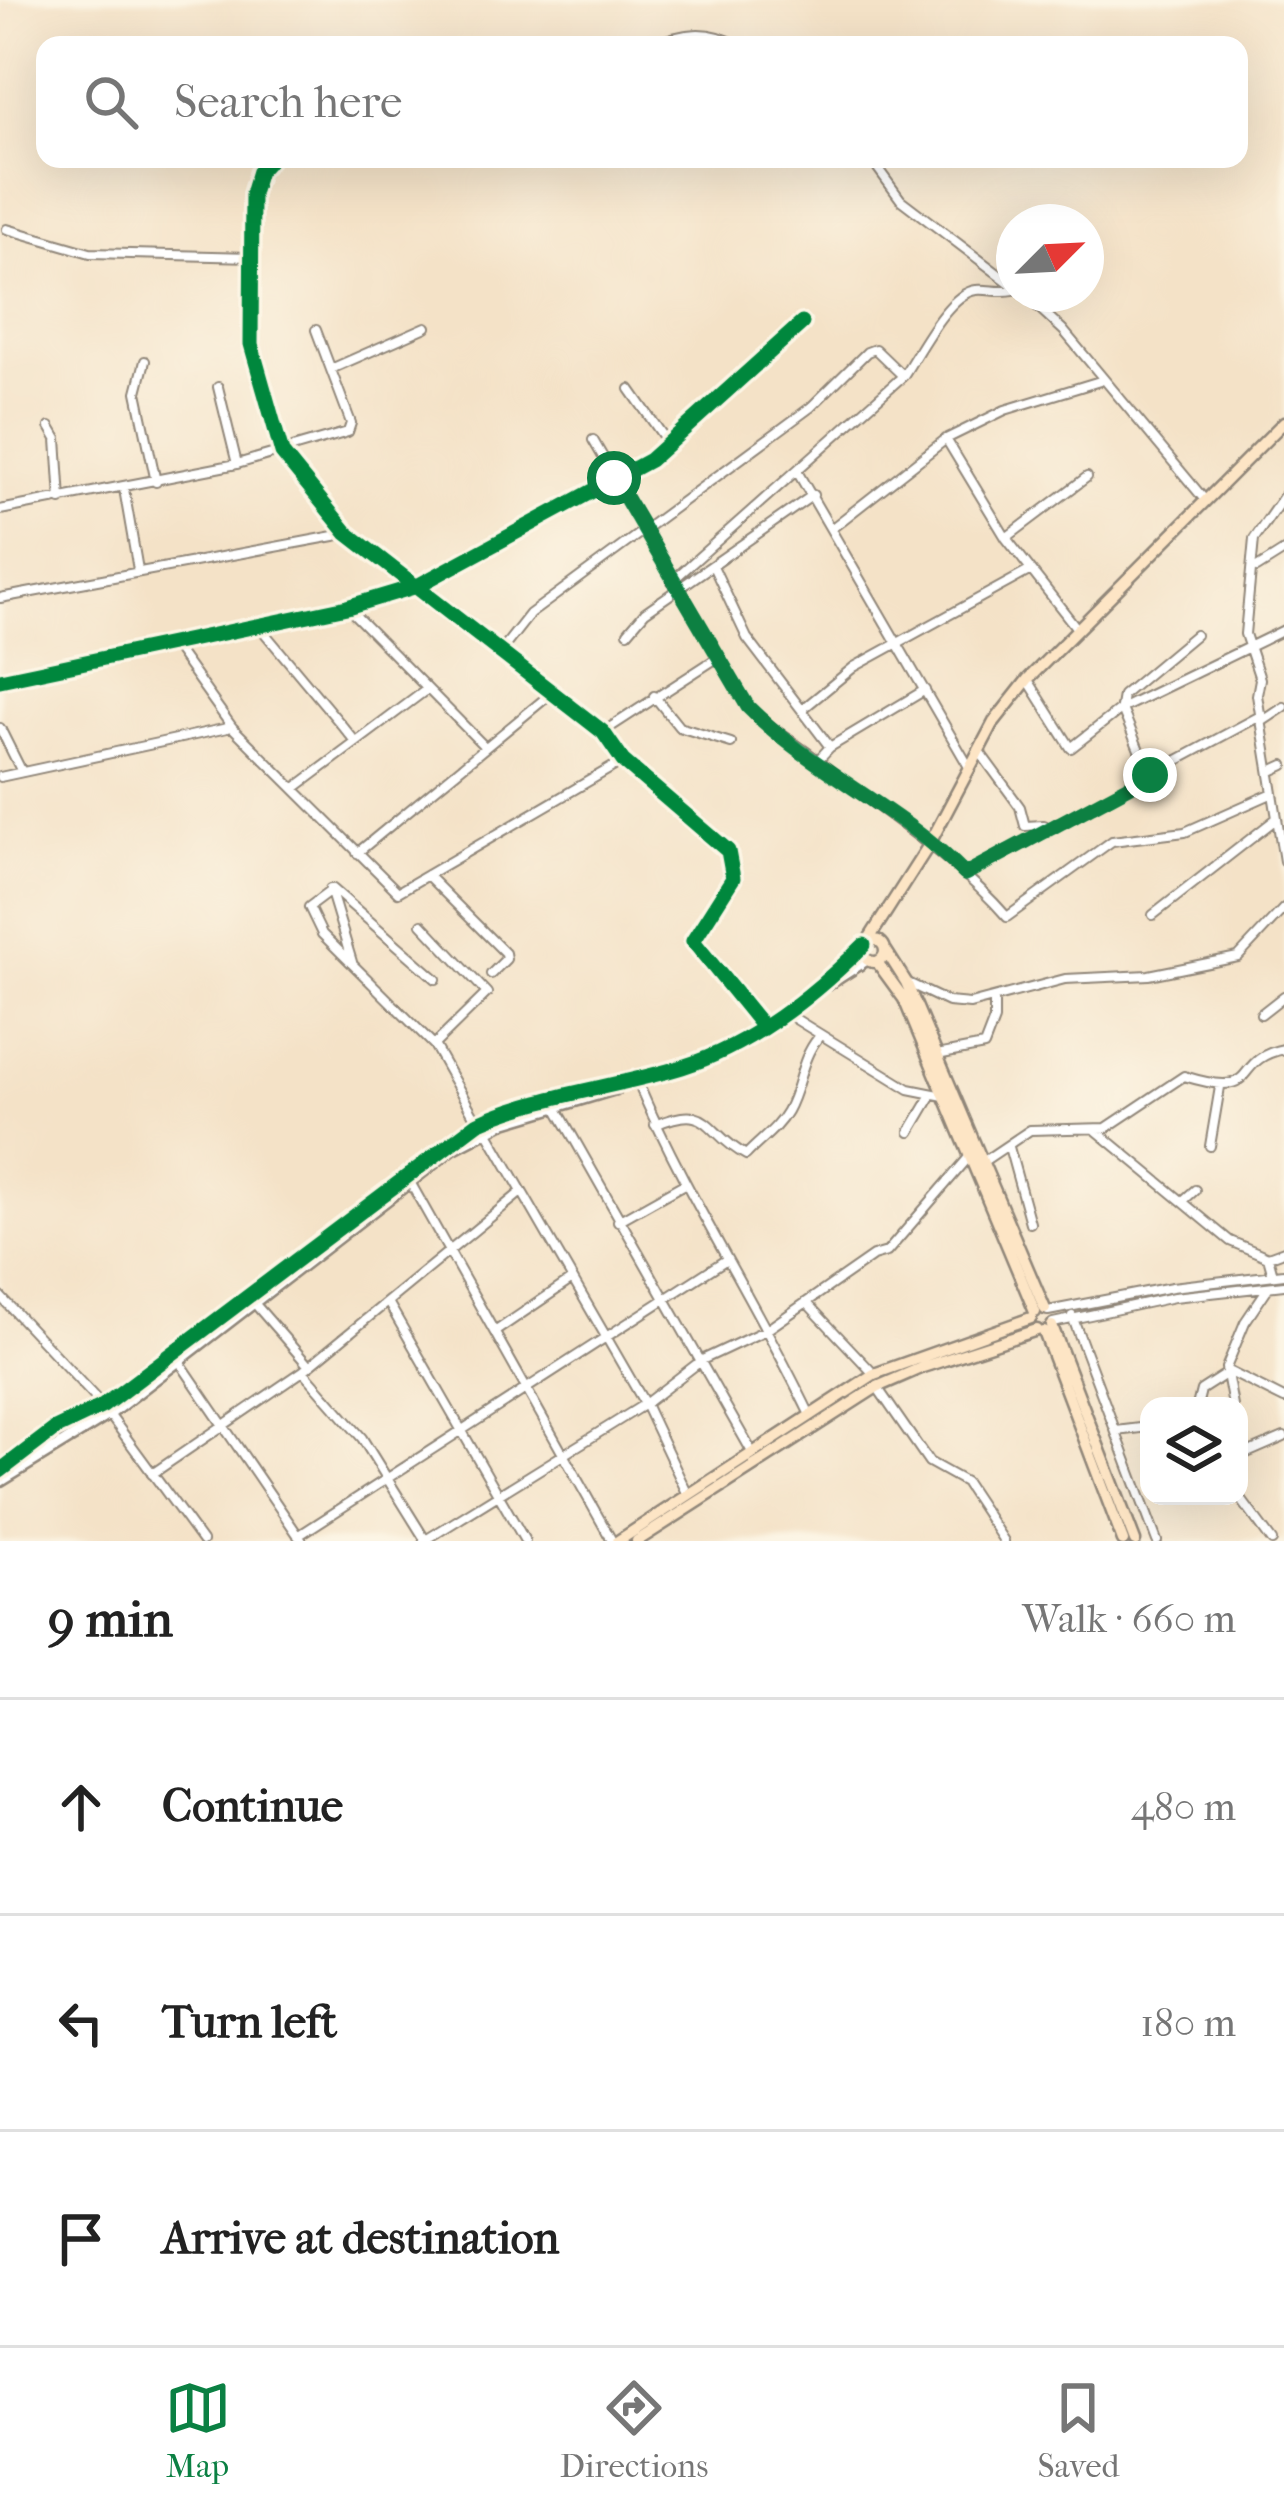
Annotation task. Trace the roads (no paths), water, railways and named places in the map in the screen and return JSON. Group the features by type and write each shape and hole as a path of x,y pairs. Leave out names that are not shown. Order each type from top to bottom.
{"main road":[{"path":"975,1160 938,1096 904,999 872,961 881,918 929,845 979,749 1028,679 1075,626 1284,423"},
{"path":"872,961 874,944"},
{"path":"874,944 906,982 975,1160 1135,1541"},
{"path":"615,1541 810,1415 875,1381 1043,1320"},
{"path":"1043,1320 1123,1541"},
{"path":"638,1541 875,1381"}],"street":[{"path":"679,36 690,32 722,36"},
{"path":"265,168 252,194 251,344 282,453 347,533 603,732 623,760 731,855 733,878 693,941 763,1027"},
{"path":"878,168 901,200 996,274"},
{"path":"7,229 90,253 253,257"},
{"path":"628,632 903,376 929,333 962,297 974,290 996,289"},
{"path":"1044,312 1204,499"},
{"path":"0,680 347,607 417,586 670,446 710,401 802,323"},
{"path":"331,369 426,327"},
{"path":"0,510 237,464 351,428 316,330"},
{"path":"501,651 530,614 811,407 870,350 903,376"},
{"path":"145,361 137,392 156,482"},
{"path":"832,529 946,439 1006,410 1100,381"},
{"path":"218,387 237,464"},
{"path":"630,389 670,446"},
{"path":"50,427 58,439 61,500"},
{"path":"946,439 1006,538 1075,626"},
{"path":"593,440 748,707 776,736 818,760 965,874 1007,917 1112,841 1185,832 1274,793"},
{"path":"798,472 969,766"},
{"path":"1006,538 1087,477"},
{"path":"124,489 138,570"},
{"path":"675,586 713,566 813,495"},
{"path":"1284,496 1254,539 1256,568 1245,614 1284,861"},
{"path":"0,598 347,533"},
{"path":"1256,568 1284,550"},
{"path":"713,566 747,638 830,747"},
{"path":"804,708 854,667 1029,571"},
{"path":"347,607 484,746"},
{"path":"258,626 355,741"},
{"path":"1028,679 1071,748 1122,709 1284,630"},
{"path":"1150,775 1122,709 1123,695 1195,635"},
{"path":"172,644 232,727 398,892 623,760"},
{"path":"603,732 717,658"},
{"path":"295,788 426,690"},
{"path":"818,760 830,747 925,690"},
{"path":"358,853 553,692"},
{"path":"654,696 679,727 731,743"},
{"path":"965,874 1284,707"},
{"path":"0,777 232,727"},
{"path":"0,728 22,772"},
{"path":"979,749 1020,808 1025,826 1031,830 1065,819"},
{"path":"1271,771 1284,765"},
{"path":"1153,915 1277,818"},
{"path":"427,875 505,952 506,958 491,974"},
{"path":"330,889 353,968"},
{"path":"330,889 308,913 353,968 434,1046 645,1404 688,1496"},
{"path":"330,889 353,902 436,979"},
{"path":"906,982 948,1002 994,1000 1065,979 1149,975 1238,957 1284,908"},
{"path":"422,924 487,994 434,1046"},
{"path":"0,1471 55,1429 106,1410 483,1127 535,1102 686,1066 763,1027 874,944"},
{"path":"0,1483 179,1361 483,1127 686,1072 789,1016 872,961"},
{"path":"1262,1014 1284,996"},
{"path":"937,1055 984,1046 994,1020 994,1000"},
{"path":"789,1016 818,1038 938,1096 910,1132"},
{"path":"655,1125 685,1113 699,1115 746,1155 786,1114 802,1077 804,1054 818,1038"},
{"path":"255,1304 389,1475 426,1541 645,1404 702,1360 768,1329 873,1256 887,1252 975,1160 1009,1147 1030,1130 1106,1128 1184,1076 1220,1088 1238,1084 1263,1055 1284,1049"},
{"path":"638,1083 684,1184 768,1329 810,1415"},
{"path":"1210,1146 1220,1088"},
{"path":"556,1107 752,1452"},
{"path":"1043,1320 1279,1274 1268,1257 1230,1241 1185,1199 1094,1129"},
{"path":"1009,1147 1030,1223"},
{"path":"410,1182 615,1541"},
{"path":"618,1221 684,1184"},
{"path":"1185,1199 1195,1190"},
{"path":"152,1474 306,1368 520,1193"},
{"path":"1268,1257 1284,1250"},
{"path":"179,1361 300,1538 460,1427 727,1259"},
{"path":"496,1331 571,1280"},
{"path":"1043,1320 1284,1285"},
{"path":"1232,1397 1229,1372 1245,1322 1269,1286"},
{"path":"0,1296 106,1410 202,1541"},
{"path":"807,1303 875,1381 928,1462 965,1482 1004,1541"},
{"path":"388,1304 525,1541"},
{"path":"1072,1316 1157,1541"},
{"path":"1229,1372 1284,1399"},
{"path":"1199,1397 1201,1390 1229,1372"},
{"path":"1116,1431 1140,1427"},
{"path":"1248,1450 1284,1437"},
{"path":"1246,1505 1273,1541"}]}
